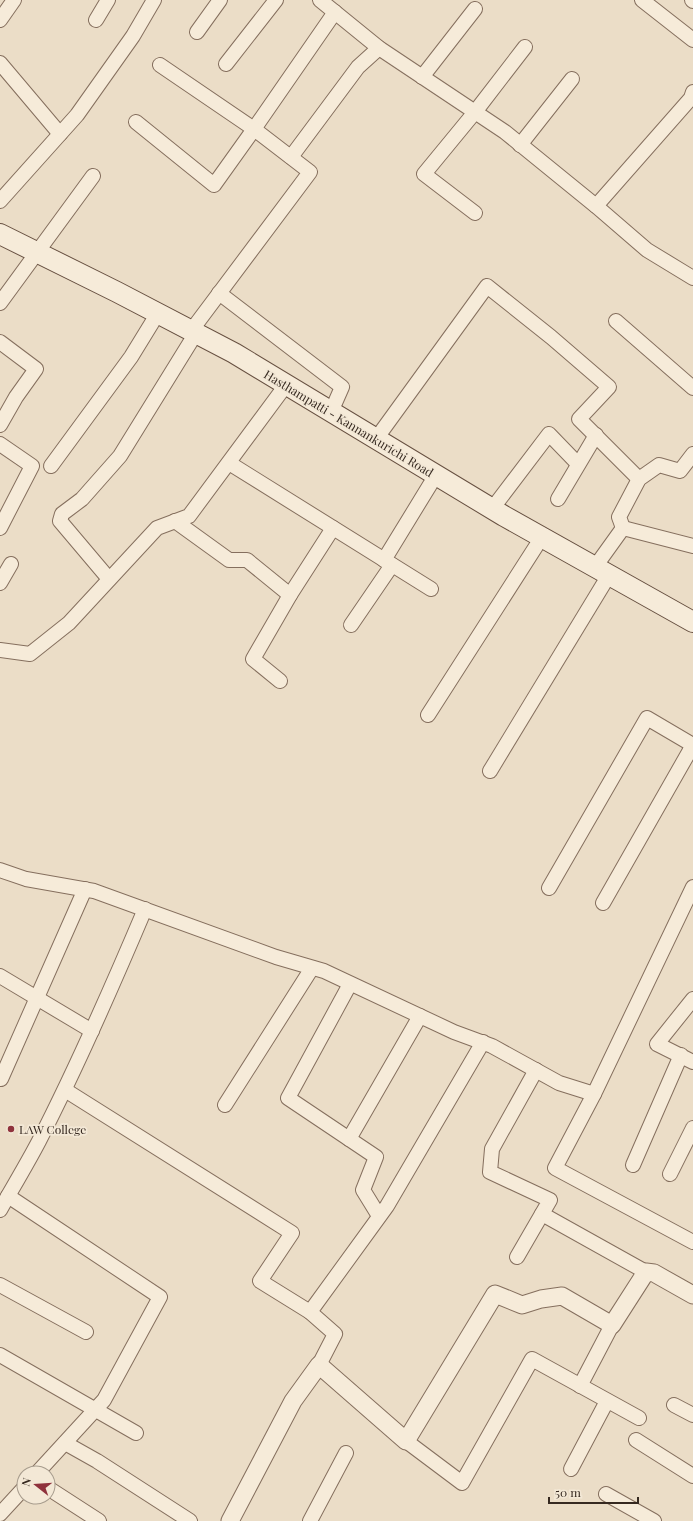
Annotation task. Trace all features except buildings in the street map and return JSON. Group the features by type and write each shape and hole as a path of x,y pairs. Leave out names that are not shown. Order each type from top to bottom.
{"main road":[{"name":"Hasthampatti - Kannankurichi Road","path":"0,234 158,313 234,354 492,509 693,622"}],"street":[{"path":"0,20 14,0"},
{"path":"96,20 108,0"},
{"path":"0,201 76,115 134,36 154,0"},
{"path":"197,32 220,0"},
{"path":"226,64 276,0"},
{"path":"320,0 379,48 505,132 596,206 647,250 693,278"},
{"path":"642,0 693,40"},
{"path":"422,77 475,9"},
{"path":"136,122 214,185 335,12"},
{"path":"291,157 358,67 379,48"},
{"path":"475,213 424,174 525,48"},
{"path":"0,63 60,134"},
{"path":"109,580 60,521 62,514 82,499 120,456 193,332 219,293 310,172 254,129 160,65"},
{"path":"520,144 572,80"},
{"path":"596,206 691,98 693,92"},
{"path":"0,303 93,176"},
{"path":"376,439 487,286 551,337 609,387 579,418 639,478"},
{"path":"219,293 342,387 331,412"},
{"path":"51,466 131,357 158,313"},
{"path":"616,321 693,388"},
{"path":"0,342 36,369 16,397 0,426"},
{"path":"0,650 30,654 69,623 156,528 189,516 286,385"},
{"path":"492,509 549,434 578,464"},
{"path":"558,499 596,436"},
{"path":"0,444 32,466 0,528"},
{"path":"490,771 602,571 623,528 619,517 639,478 660,465 680,471 693,454"},
{"path":"229,463 431,589"},
{"path":"351,625 436,475"},
{"path":"175,521 229,560 247,560 290,595"},
{"path":"280,681 253,659 290,595 333,528"},
{"path":"623,528 693,546"},
{"path":"428,715 542,537"},
{"path":"0,583 11,564"},
{"path":"549,888 648,718 693,745 603,903"},
{"path":"0,871 26,879 94,891 276,957 324,971 454,1032 483,1042 560,1083 594,1094"},
{"path":"693,887 594,1094 555,1168 693,1242"},
{"path":"1,1079 85,889"},
{"path":"0,1210 38,1143 65,1090 145,909"},
{"path":"225,1106 312,968"},
{"path":"0,976 92,1031"},
{"path":"350,984 288,1098 376,1157 363,1190 379,1216"},
{"path":"633,1165 687,1059 657,1044 693,999"},
{"path":"349,1139 420,1016"},
{"path":"310,1312 387,1206 483,1042"},
{"path":"517,1257 550,1200 490,1172 492,1149 536,1070"},
{"path":"65,1090 292,1233 260,1281 310,1312 335,1334 319,1365 293,1401 230,1521"},
{"path":"670,1174 693,1128"},
{"path":"8,1196 160,1297 104,1400 44,1465"},
{"path":"542,1214 646,1272 654,1274 693,1295"},
{"path":"580,1386 612,1325 646,1272"},
{"path":"0,1285 86,1332"},
{"path":"406,1441 495,1294 522,1305 541,1299 562,1296 612,1325"},
{"path":"0,1355 136,1433"},
{"path":"319,1365 406,1441 462,1483 532,1359 639,1418"},
{"path":"571,1469 607,1401"},
{"path":"674,1405 693,1415"},
{"path":"636,1440 693,1476"},
{"path":"65,1443 97,1461 190,1521"},
{"path":"310,1521 346,1453"},
{"path":"56,1493 99,1521"},
{"path":"606,1494 654,1521"},
{"path":"0,1514 16,1497"}],"place":[{"name":"LAW College","path":"11,1129"}]}
